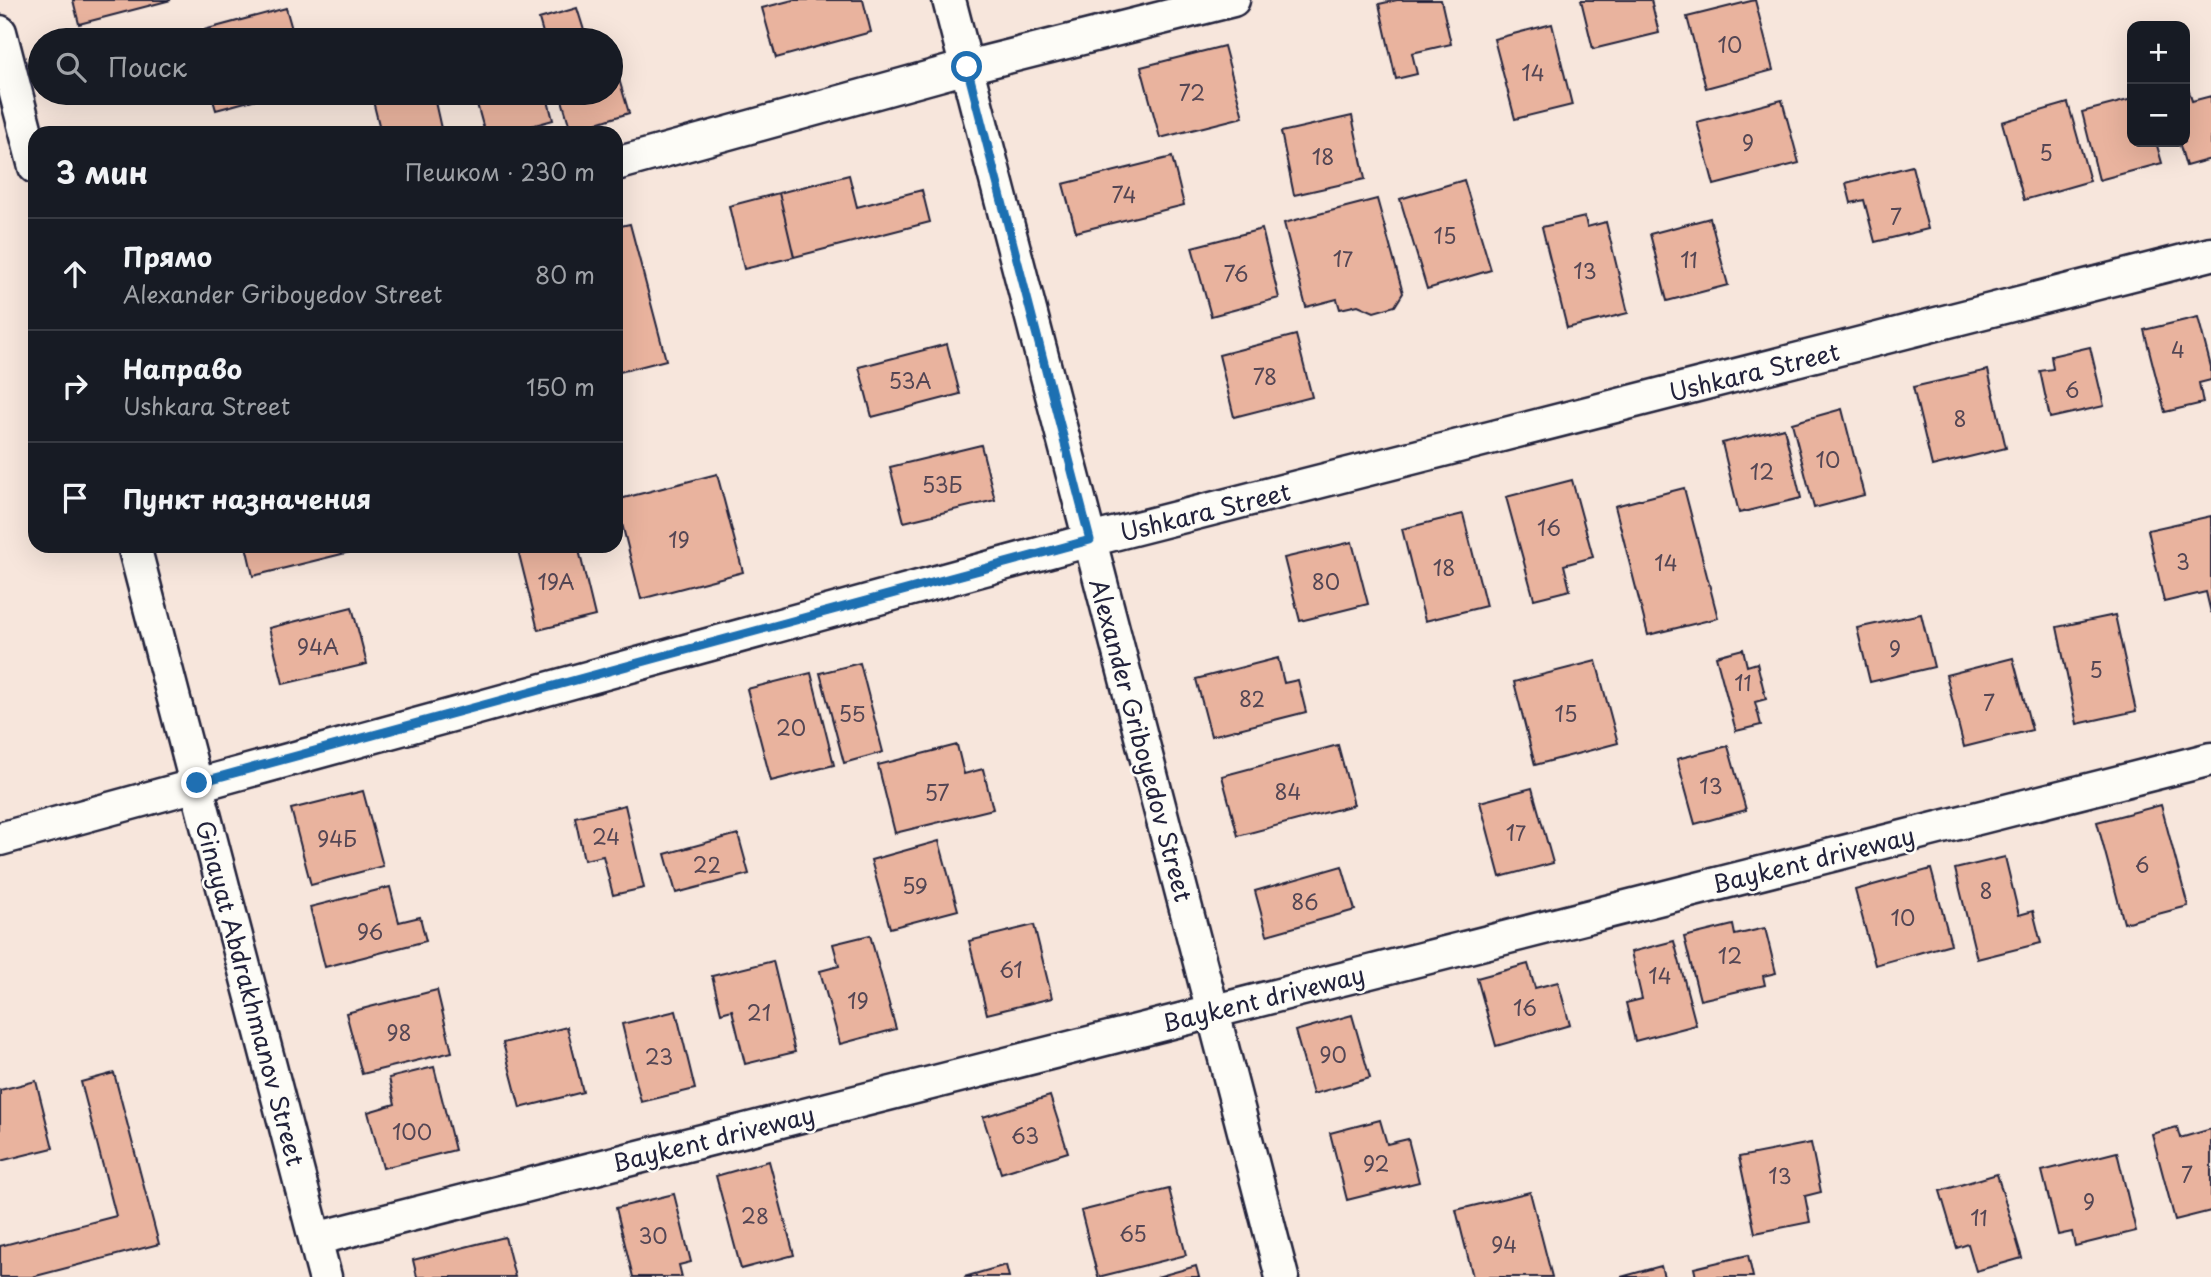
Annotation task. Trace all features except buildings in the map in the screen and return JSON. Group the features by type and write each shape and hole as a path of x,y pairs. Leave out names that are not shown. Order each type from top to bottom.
{"street":[{"name":"Alexander Griboyedov Street","path":"948,0 1282,1277"},
{"path":"623,162 967,67 1233,0"},
{"path":"0,32 28,140"},
{"name":"Ushkara Street","path":"0,839 1090,540 2211,254"},
{"name":"Ginayat Abdrakhmanov Street","path":"136,553 325,1277"},
{"name":"Baykent driveway","path":"315,1240 1213,1010 2211,759"}],"route":[{"path":"197,783 1090,540 967,67"}]}
